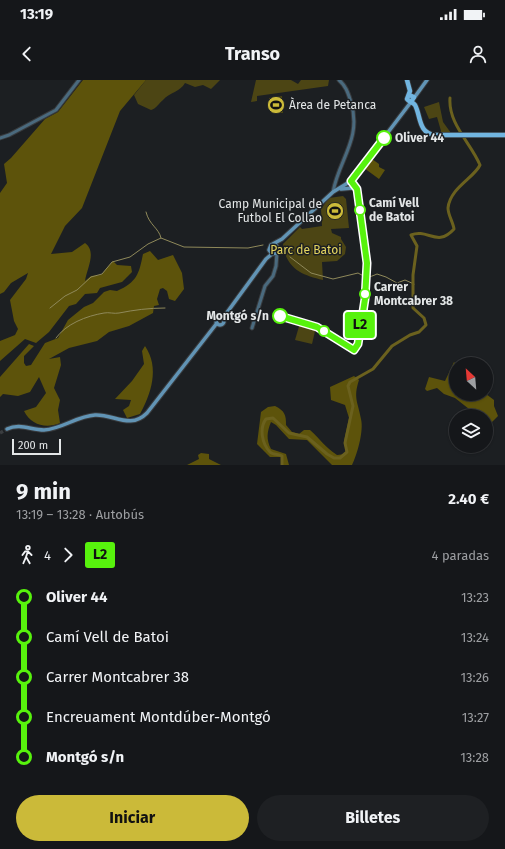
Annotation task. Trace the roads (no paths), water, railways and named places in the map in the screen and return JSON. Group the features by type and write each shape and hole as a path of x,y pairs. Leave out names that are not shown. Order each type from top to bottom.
{"main road":[{"path":"407,80 411,98 421,125 429,134 505,136"},
{"path":"322,202 352,182 406,109 411,98 420,90 427,80"},
{"path":"406,109 412,105 416,110"},
{"path":"7,429 16,426 49,429 95,415 125,422 140,419 147,413 217,324 216,319 222,317 266,259 273,253 282,239 334,191 347,186 353,188 352,182"},
{"path":"273,253 270,246 277,245"},
{"path":"217,324 223,323 222,317"}],"street":[{"path":"0,138 13,134 56,110 79,80"},
{"path":"334,191 333,185 350,148 353,130 352,107 345,86 339,80"},
{"path":"252,328 265,286 274,273 277,260 273,253"}],"waterway":[{"path":"282,465 282,456 270,452 263,440 262,431 266,419 273,418 289,433 307,437 327,454 334,458 340,458 347,452 345,443 353,406 348,386 350,382 373,369 392,346 410,335 419,332 426,325 424,318 413,308 413,275 417,246 411,235 422,234 442,237 454,229 448,211 450,201 457,189 477,170 480,165 456,125 450,107 450,98"},
{"path":"146,212 149,220 161,238"},
{"path":"50,308 65,296 77,290 91,277 102,274 112,262 130,257 148,244 161,238 184,247 248,248 263,245"},
{"path":"290,257 311,273 333,279 358,273 368,277 377,274 397,283 405,280 414,284"},
{"path":"56,338 60,333 77,321 97,314 165,308"}],"tunnel":[{"path":"0,433 7,429"}],"place":[{"name":"Àrea de Petanca","path":"276,105"},
{"name":"Oliver 44","path":"384,138"},
{"name":"Camí Vell de Batoi","path":"360,210"},
{"name":"Camp Municipal de Futbol El Collao","path":"335,211"},
{"name":"Carrer Montcabrer 38","path":"365,294"},
{"name":"Montgó s/n","path":"280,316"}],"park label":[{"name":"Parc de Batoi","path":"306,250"}]}
